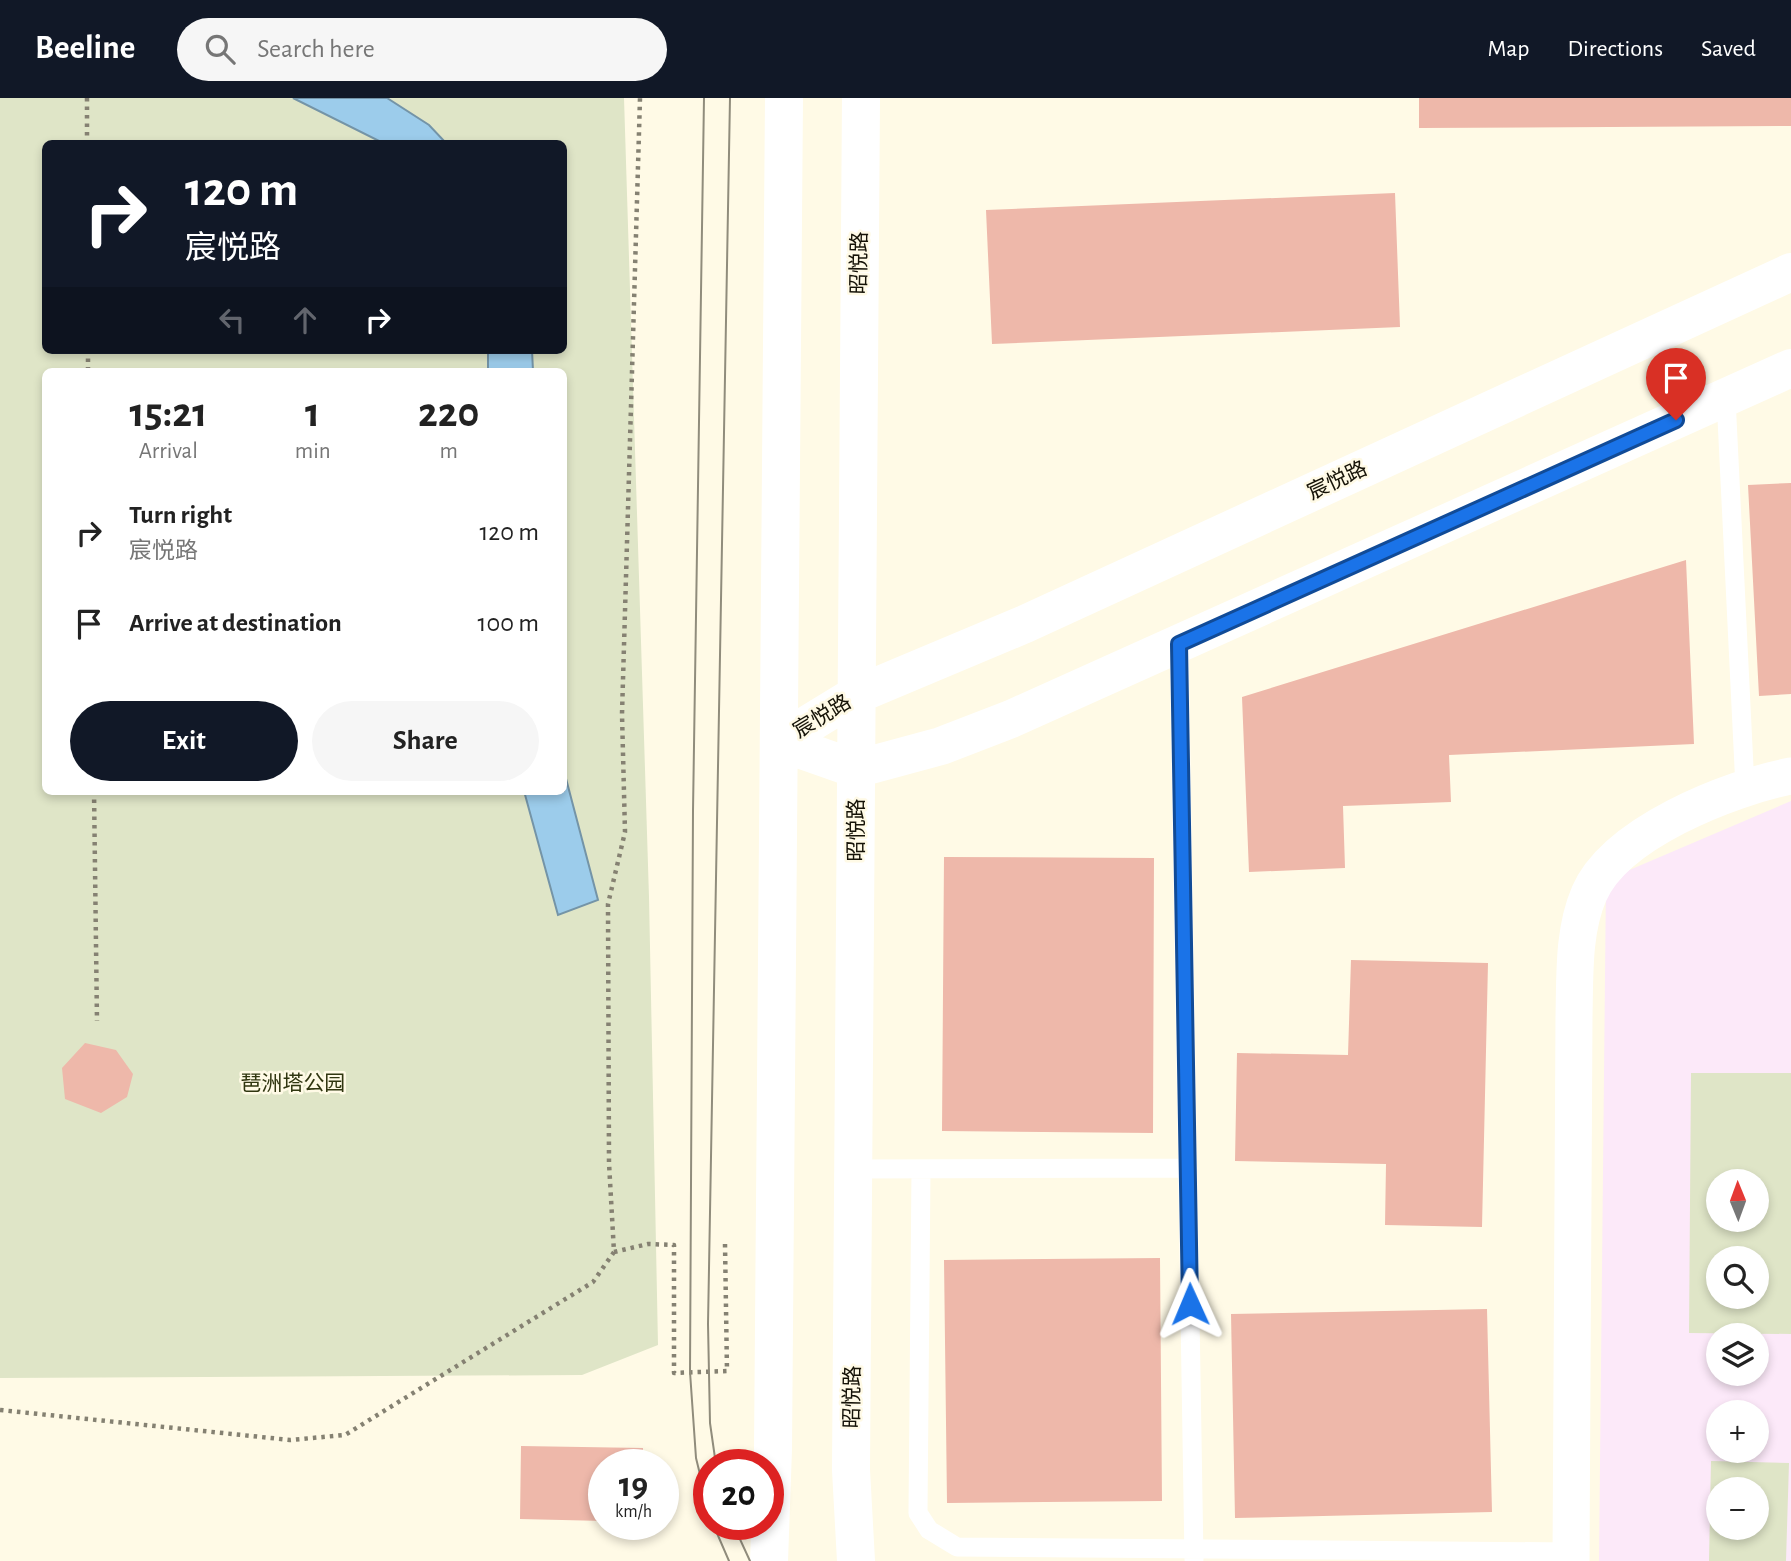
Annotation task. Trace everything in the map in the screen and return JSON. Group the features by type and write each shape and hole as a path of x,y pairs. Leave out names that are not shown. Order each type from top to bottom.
{"main road":[{"path":"769,1561 784,98"},
{"name":"昭悦路","path":"856,1561 851,1470 862,98"},
{"name":"宸悦路","path":"779,742 856,695 1025,624 1791,272"},
{"path":"856,769 941,746 1011,719 1791,368"},
{"name":"宸悦路","path":"779,742 856,769"}],"street":[{"path":"1571,1556 1576,947 1589,894 1618,853 1709,802 1745,788 1791,776"}],"lane":[{"path":"1726,398 1745,788"},
{"path":"1179,644 1194,1554"},
{"path":"853,1170 1188,1168"},
{"path":"921,1169 918,1513 929,1530 957,1547 1194,1554 1571,1556"}],"path":[{"path":"87,98 87,140"},
{"path":"0,1410 290,1440 345,1435 593,1282 614,1252 609,1163 608,904 625,832 622,714 640,98"},
{"path":"94,795 97,1021"},
{"path":"614,1252 648,1244 674,1245 674,1373 727,1371 725,1244"}],"shaded area":[{"path":"1791,801 1791,1561 1599,1561 1606,880"}],"green space":[{"name":"琶洲塔公园","path":"0,98 624,98 649,897 658,1345 582,1375 0,1378"},
{"path":"1691,1073 1791,1073 1791,1334 1769,1334 1769,1323 1706,1323 1706,1333 1689,1333"},
{"path":"1711,1463 1789,1463 1786,1561 1709,1561 1709,1540 1769,1540 1769,1477 1711,1477"}],"water":[{"path":"293,98 387,98 429,125 443,140 377,140"},
{"path":"488,354 532,354 533,368 488,368"},
{"path":"567,782 598,900 558,915 525,795 567,795"}],"building":[{"path":"1419,98 1791,98 1791,126 1419,128"},
{"path":"1395,193 1400,327 992,344 986,210"},
{"path":"1791,483 1791,694 1759,696 1748,485"},
{"path":"1686,560 1694,744 1449,755 1451,802 1343,806 1345,868 1249,872 1242,697"},
{"path":"944,857 1154,858 1153,1133 942,1131"},
{"path":"1351,960 1488,963 1482,1227 1385,1225 1386,1164 1235,1161 1237,1053 1348,1055"},
{"path":"85,1043 116,1050 133,1074 127,1097 101,1113 65,1099 62,1068"},
{"path":"1160,1258 1162,1501 947,1503 944,1260"},
{"path":"1487,1309 1492,1512 1235,1518 1231,1314"},
{"path":"521,1446 643,1448 588,1449 588,1521 520,1519"}],"tram line":[{"path":"695,1449 690,1372 693,811 704,98"},
{"path":"714,1449 710,1423 708,1324 730,98"},
{"path":"720,1540 729,1561"},
{"path":"740,1540 750,1561"}],"route":[{"path":"1190,1304 1179,644 1676,420"}]}
